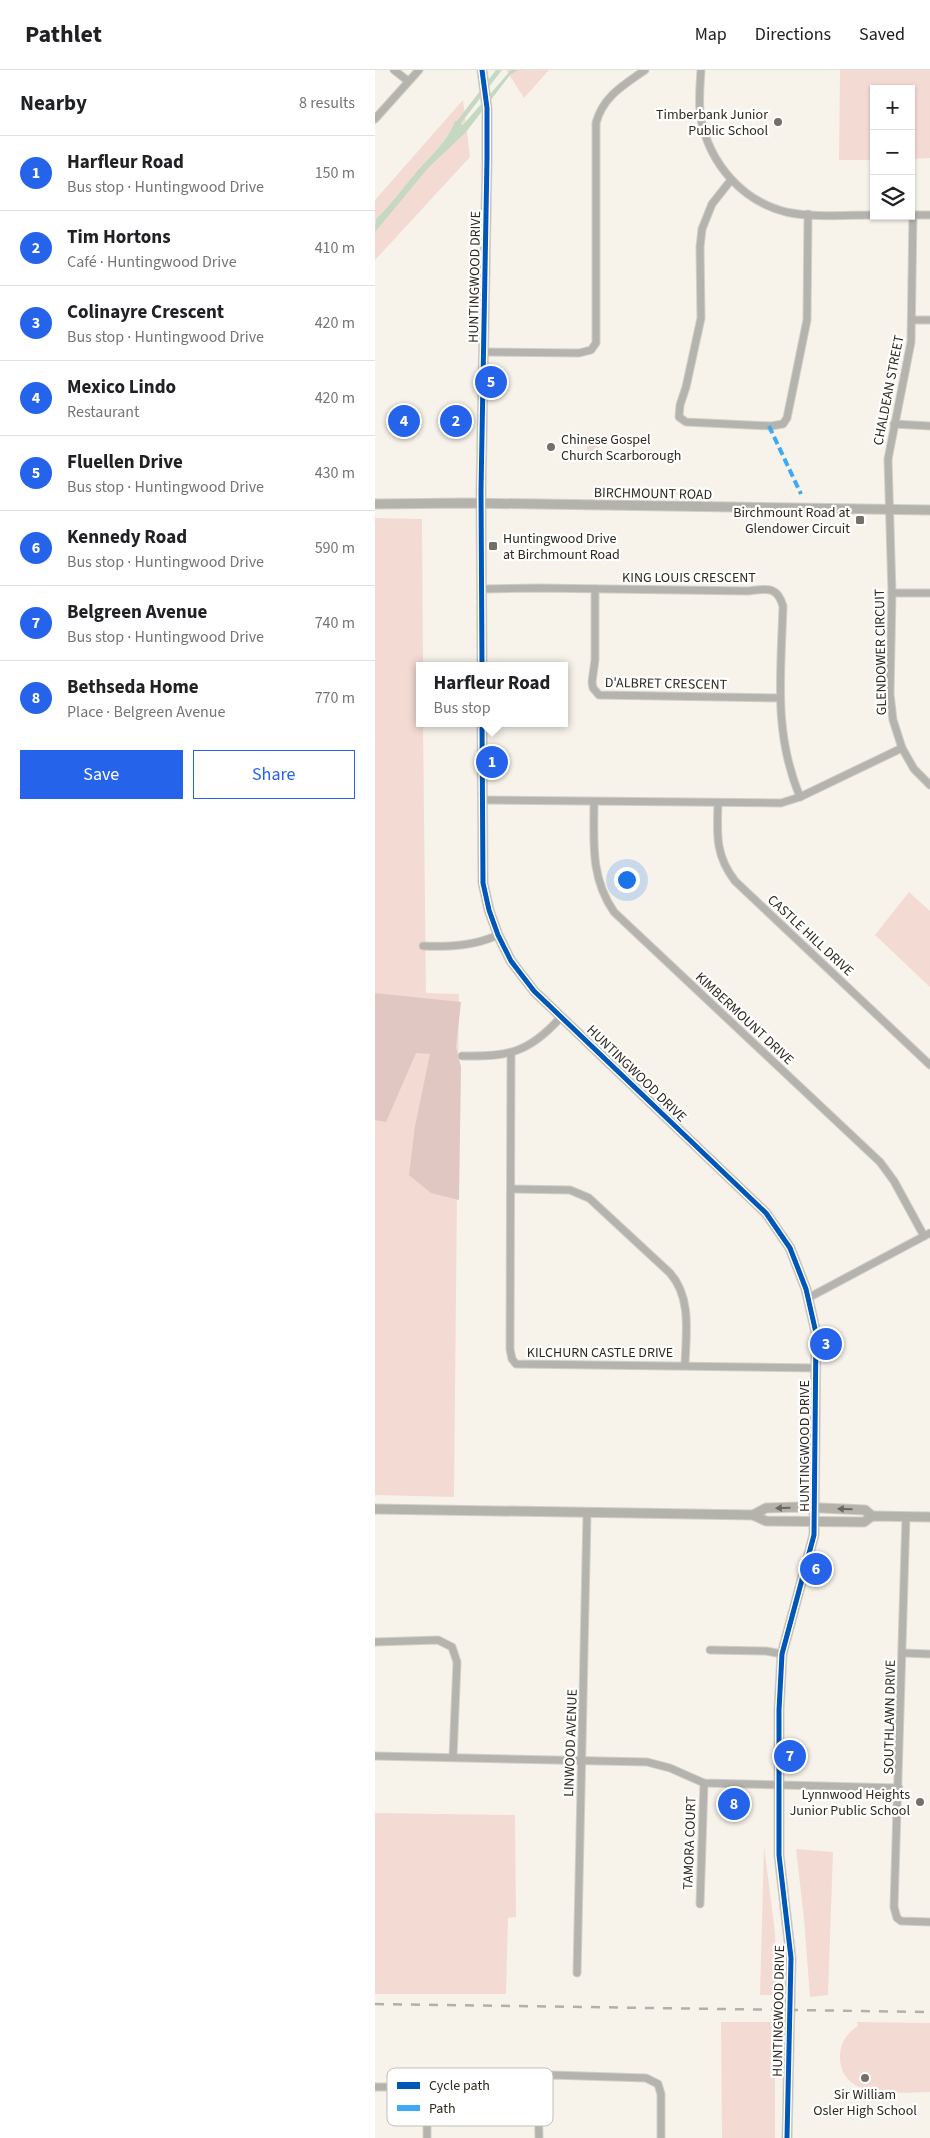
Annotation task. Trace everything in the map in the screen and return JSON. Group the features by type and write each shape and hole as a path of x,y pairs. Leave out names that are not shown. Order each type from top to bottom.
{"street":[{"path":"394,70 407,81"},
{"path":"375,119 407,81 419,70"},
{"name":"HUNTINGWOOD DRIVE","path":"482,70 487,108 481,504 482,662"},
{"path":"483,352 579,353 591,350 596,343 596,123 604,102 618,89 645,70"},
{"path":"701,70 701,118 709,147 731,180 745,194 769,206 785,211 808,214 870,215"},
{"path":"731,180 712,204 702,229 700,247 701,318 686,388 680,405 679,417 686,422 771,426 783,424 787,418 807,320 808,214"},
{"path":"915,215 930,215"},
{"name":"CHALDEAN STREET","path":"891,508 887,459 911,342 912,220"},
{"path":"912,320 930,320"},
{"path":"894,424 930,426"},
{"name":"BIRCHMOUNT ROAD","path":"375,504 891,508 930,510"},
{"name":"GLENDOWER CIRCUIT","path":"891,508 891,694 893,720 902,748 914,769 930,785"},
{"name":"KING LOUIS CRESCENT","path":"482,589 773,590 780,596 783,606 780,698 782,734 801,797"},
{"name":"D'ALBRET CRESCENT","path":"595,589 595,660 592,682 593,688 599,695 780,698"},
{"path":"892,592 930,593"},
{"name":"HUNTINGWOOD DRIVE","path":"482,727 483,883 489,910 498,935 511,961 534,991 766,1213 789,1248 808,1298 816,1333 814,1535 782,1654 778,1785 779,1855 791,1958 787,2138"},
{"path":"483,800 771,804 801,797 902,748"},
{"name":"KIMBERMOUNT DRIVE","path":"594,802 596,877 613,912 880,1162 927,1235"},
{"name":"CASTLE HILL DRIVE","path":"718,803 718,849 726,870 735,881 930,1064"},
{"path":"423,946 457,946 482,942 498,935"},
{"path":"462,1056 485,1057 511,1054 545,1033 561,1017"},
{"name":"KILCHURN CASTLE DRIVE","path":"511,1054 510,1349 512,1359 516,1364 816,1368"},
{"path":"511,1189 570,1190 589,1198 670,1273 681,1287 684,1295 686,1313 685,1365"},
{"path":"808,1298 927,1235"},
{"path":"753,1515 766,1508 815,1508 865,1510 873,1516"},
{"path":"375,1509 587,1514 753,1515 766,1521 815,1522 864,1522 873,1516 930,1516"},
{"name":"LINWOOD AVENUE","path":"577,1973 587,1514"},
{"name":"SOUTHLAWN DRIVE","path":"906,1516 895,1907 897,1918 901,1921 930,1922"},
{"path":"375,1642 438,1640 452,1647 457,1662 453,1757"},
{"path":"710,1650 766,1651 782,1654"},
{"path":"903,1653 930,1654"},
{"path":"375,1756 657,1763 704,1783 899,1788"},
{"name":"TAMORA COURT","path":"700,1904 704,1783"},
{"path":"553,2075 646,2078 658,2084 661,2094 661,2138"}],"shaded area":[{"path":"496,70 502,70 461,123 462,126 511,70 518,70 510,75 466,132 428,168 375,232 376,219 443,143 455,121 457,121"},
{"path":"506,70 549,70 524,98"},
{"path":"840,70 930,70 930,158 915,159 915,85 870,85 870,160 839,160"},
{"path":"463,100 470,157 375,260 375,200"},
{"path":"587,443 599,444 599,457 587,457"},
{"path":"375,518 422,519 423,662 416,662 416,727 423,727 426,993 459,994 454,1497 375,1495"},
{"path":"909,892 930,911 930,987 875,935"},
{"path":"375,993 461,1002 456,1047 461,1067 459,1200 431,1193 409,1175 415,1126 430,1054 416,1053 386,1122 375,1120"},
{"path":"375,1813 515,1815 516,1917 508,1918 506,1994 375,1994"},
{"path":"764,1846 775,1933 777,1995 760,1995"},
{"path":"796,1849 833,1852 828,1995 810,1997"},
{"path":"721,2022 775,2022 775,2138 722,2138"},
{"path":"857,2022 930,2023 930,2092 887,2093 873,2091 859,2087 849,2080 842,2069 840,2054 843,2041 858,2026"}],"railway":[{"path":"375,2004 930,2012"}],"marked path":[{"path":"769,426 801,494"}],"cycle path":[{"path":"482,70 487,108 487,159 481,491 482,662"},
{"path":"482,727 483,883 489,910 498,935 511,961 534,991 766,1213 790,1248 806,1289 816,1333 814,1535 782,1654 779,1710 779,1855 791,1958 787,2138"}],"place":[{"name":"Timberbank Junior Public School","path":"778,122"},
{"name":"Fluellen Drive","path":"491,382"},
{"name":"Mexico Lindo","path":"404,421"},
{"name":"Tim Hortons","path":"456,421"},
{"name":"Chinese Gospel Church Scarborough","path":"551,447"},
{"name":"Birchmount Road at Glendower Circuit","path":"860,520"},
{"name":"Huntingwood Drive at Birchmount Road","path":"493,546"},
{"name":"Harfleur Road","path":"492,762"},
{"name":"Colinayre Crescent","path":"826,1344"},
{"name":"Kennedy Road","path":"816,1569"},
{"name":"Belgreen Avenue","path":"790,1756"},
{"name":"Lynnwood Heights Junior Public School","path":"920,1802"},
{"name":"Bethseda Home","path":"734,1804"},
{"name":"Sir William Osler High School","path":"865,2078"}]}
